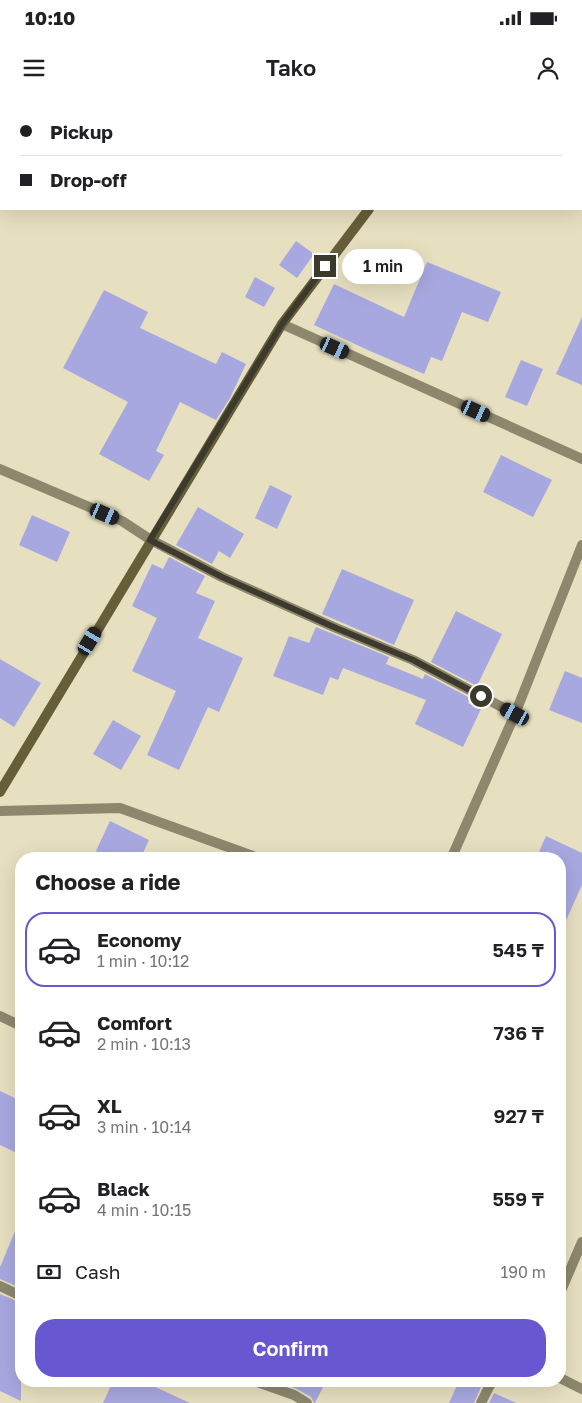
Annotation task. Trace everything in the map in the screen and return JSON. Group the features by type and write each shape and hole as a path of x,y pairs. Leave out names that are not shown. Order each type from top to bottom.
{"street":[{"path":"0,792 150,540 282,324 368,210"},
{"path":"282,324 582,459"},
{"path":"0,469 122,522 150,540 222,577 413,660 515,714"},
{"path":"454,852 515,714 582,546"},
{"path":"0,811 120,808 242,852"},
{"path":"0,1016 15,1023"},
{"path":"566,1279 582,1242"},
{"path":"0,1286 15,1293"},
{"path":"566,1381 582,1389"},
{"path":"271,1387 294,1395 308,1403"},
{"path":"481,1403 489,1387"}],"building":[{"path":"296,241 314,254 297,278 279,265"},
{"path":"427,262 501,292 488,322 462,312 442,361 431,357 424,374 314,325 334,284 404,317"},
{"path":"255,277 275,288 264,307 245,297"},
{"path":"104,290 148,312 140,328 216,364 222,352 246,364 230,398 216,420 180,402 156,451 164,455 149,481 99,454 128,402 63,368"},
{"path":"582,317 582,385 556,374"},
{"path":"521,360 543,369 527,406 505,397"},
{"path":"501,455 552,480 533,517 483,492"},
{"path":"270,485 292,496 277,529 255,518"},
{"path":"198,507 244,534 230,558 219,551 212,564 176,545"},
{"path":"32,515 70,532 57,562 19,545"},
{"path":"169,557 205,576 196,593 215,601 198,638 243,658 219,712 208,707 179,770 147,755 176,691 132,671 157,618 132,606 152,564 163,569"},
{"path":"342,569 414,600 394,645 322,614"},
{"path":"456,611 502,634 477,686 431,662"},
{"path":"316,627 389,657 386,664 423,679 425,674 470,698 468,703 481,709 463,747 415,724 426,700 343,668 338,680 330,677 323,695 273,676 289,636 309,643"},
{"path":"0,659 41,683 14,727 0,718"},
{"path":"565,671 582,678 582,723 549,710"},
{"path":"113,720 141,736 121,770 93,754"},
{"path":"110,821 149,840 143,852 96,851"},
{"path":"546,836 582,853 582,885 566,921 566,852 539,852"},
{"path":"0,1091 15,1098 15,1152 0,1145"},
{"path":"15,1231 15,1285 0,1279 0,1267"},
{"path":"0,1294 15,1300 15,1387 21,1387 21,1401 0,1391"},
{"path":"110,1387 155,1387 190,1403 103,1403"},
{"path":"292,1387 323,1387 315,1403 311,1397"},
{"path":"456,1387 481,1387 474,1403 449,1403"},
{"path":"494,1393 516,1403 489,1403"}],"route":[{"path":"325,266 282,324 150,540 222,577 413,660 481,696"}]}
